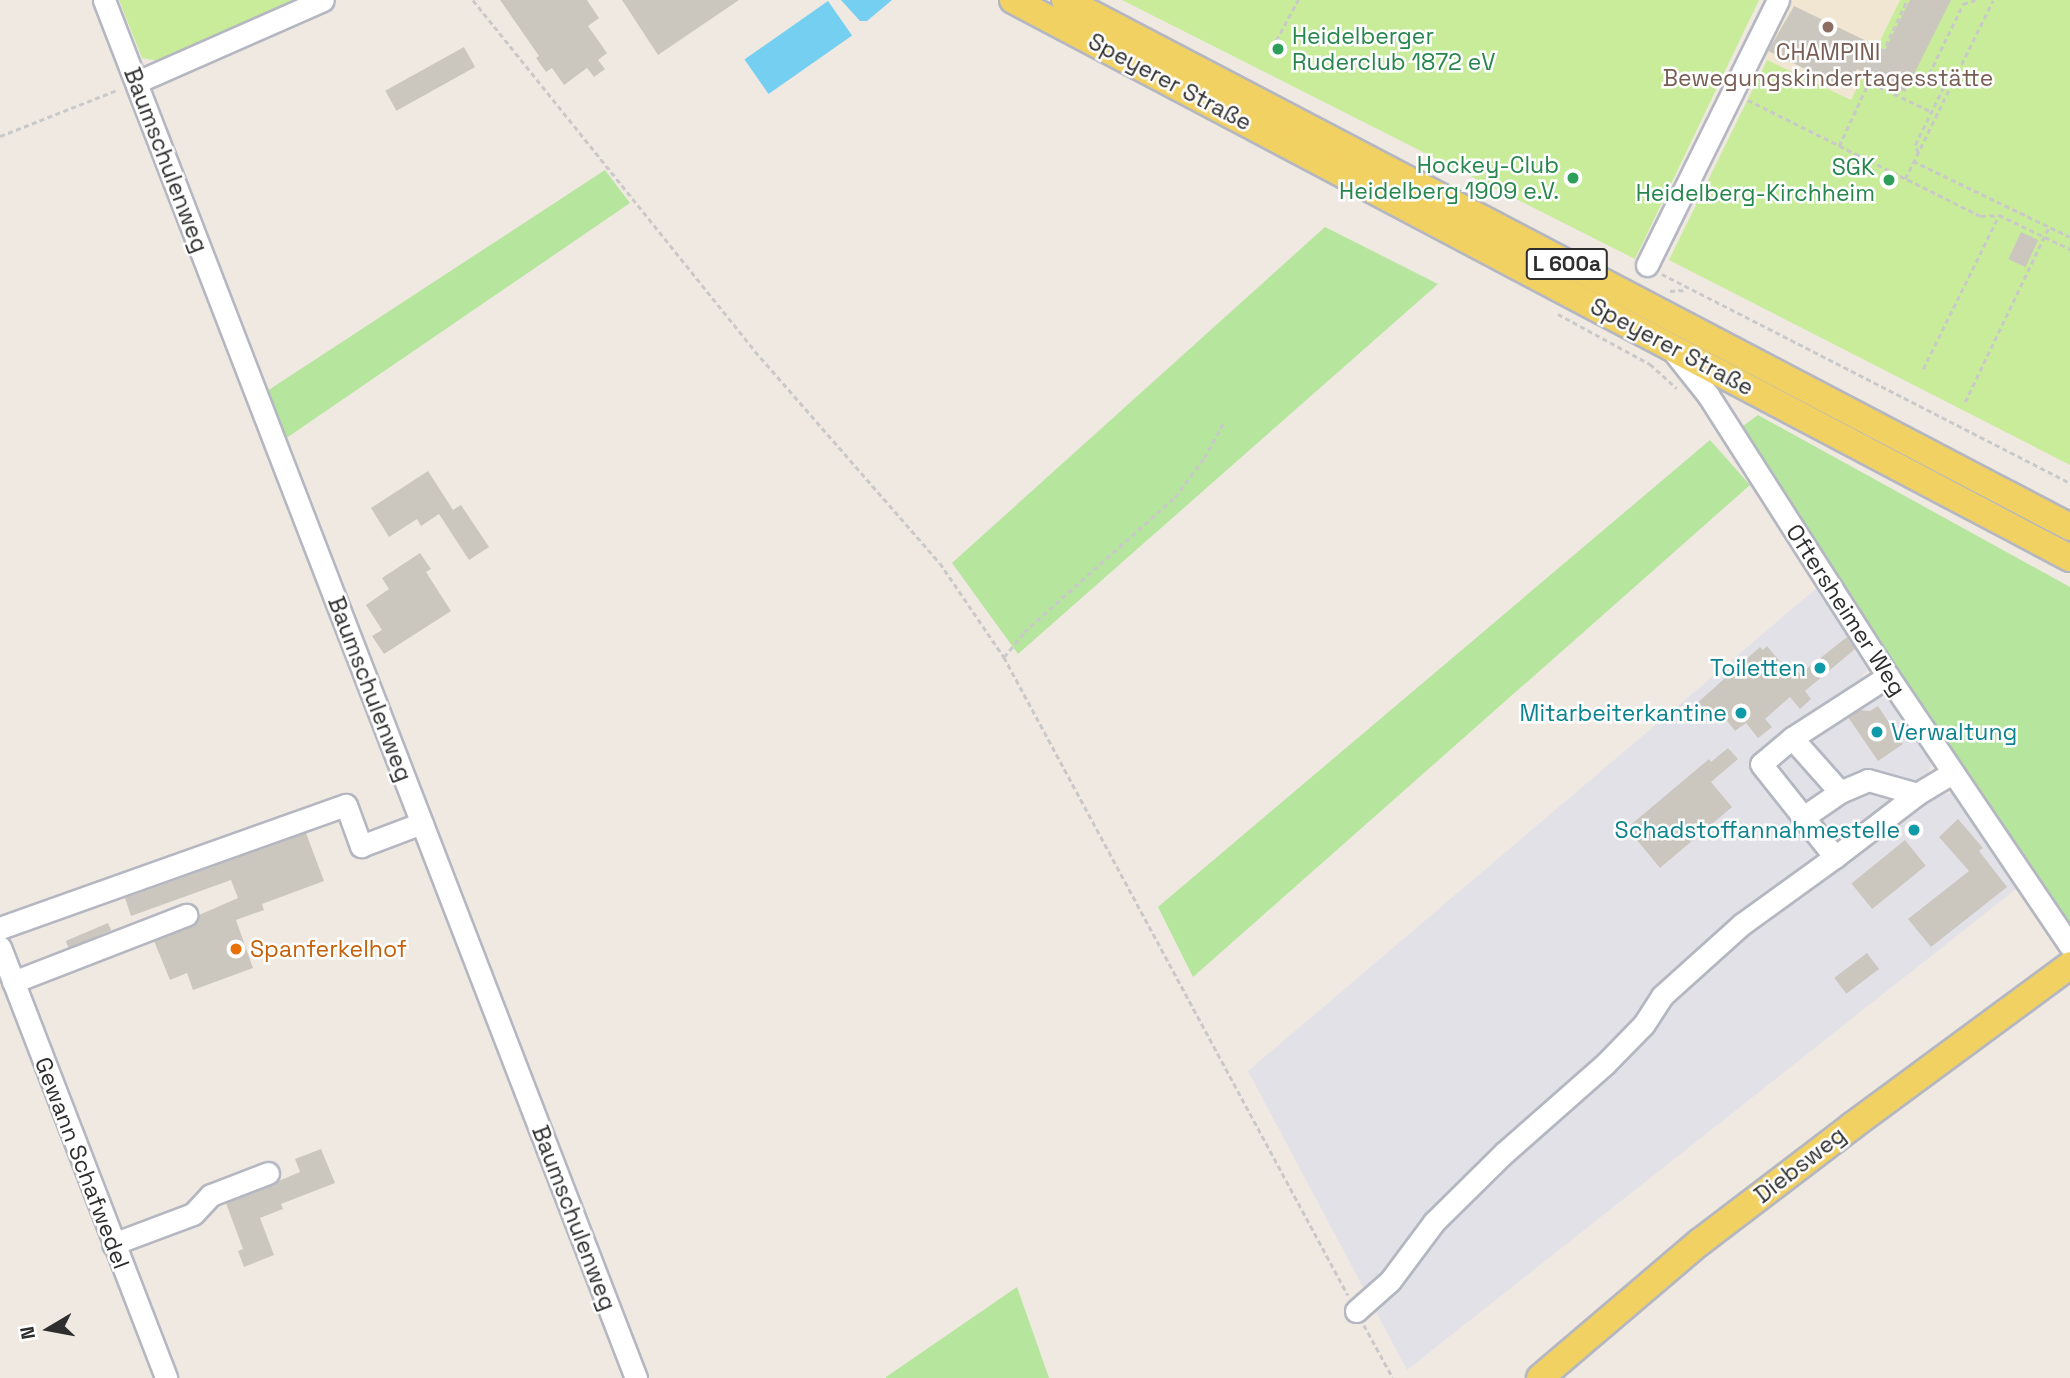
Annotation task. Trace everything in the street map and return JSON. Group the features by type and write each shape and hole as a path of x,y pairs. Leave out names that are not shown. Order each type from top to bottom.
{"main road":[{"name":"Speyerer Straße","path":"1013,0 2070,558"},
{"name":"Speyerer Straße","path":"1065,0 2070,527"},
{"name":"Diebsweg","path":"1541,1378 1722,1226 2070,965"}],"street":[{"name":"Baumschulenweg","path":"104,0 636,1378"},
{"path":"136,82 323,0"},
{"path":"1647,265 1778,0"},
{"name":"Oftersheimer Weg","path":"1668,345 1709,395 1888,676 2070,946"},
{"path":"1835,857 1805,816 1760,764 1792,738 1888,676"},
{"path":"1792,738 1840,792"},
{"path":"1356,1311 1390,1281 1433,1222 1504,1153 1606,1063 1644,1024 1662,996 1742,924 1917,794 1952,773"},
{"path":"1805,816 1840,792 1868,780 1917,794"},
{"path":"0,928 346,805 362,846 422,823"},
{"path":"13,982 186,915"},
{"name":"Gewann Schafwedel","path":"0,947 166,1378"},
{"path":"113,1244 193,1214 211,1195 268,1173"}],"path":[{"path":"472,0 755,351 940,563 1004,657 1393,1378"},
{"path":"1272,48 1298,0"},
{"path":"1839,146 1907,0"},
{"path":"1918,153 1916,145 1946,82 1929,74 1962,4 1975,0"},
{"path":"1905,179 1993,0"},
{"path":"0,136 136,82"},
{"path":"1870,83 1931,111"},
{"path":"1888,91 1891,85"},
{"path":"1732,93 1981,216 1999,215 2070,249"},
{"path":"1913,161 2070,237"},
{"path":"1923,369 1999,215"},
{"path":"1965,402 2049,227"},
{"path":"1647,265 1687,289 2070,483"},
{"path":"1004,657 1024,632 1175,497 1204,458 1223,424"}],"shaded area":[{"name":"CHAMPINI Bewegungskindertagesstätte","path":"1783,0 1900,0 1852,100 1756,55"},
{"path":"1819,586 1874,665 1862,675 1874,693 1893,696 1933,758 1927,777 1940,795 1953,793 2016,889 1407,1370 1248,1071"}],"green space":[{"path":"119,0 301,0 164,62 142,58"},
{"name":"Hockey-Club Heidelberg 1909 e.V.","path":"1122,0 1759,0 1635,259"},
{"name":"SGK Heidelberg-Kirchheim","path":"1900,0 2070,0 2070,465 1669,260 1767,60 1851,100"},
{"path":"605,170 630,203 282,441 264,393"},
{"path":"1325,227 1438,284 1018,654 952,563"},
{"path":"1758,415 2070,587 2070,936 1813,548 1743,426"},
{"path":"1710,440 1750,485 1193,977 1158,907"},
{"path":"1017,1287 1049,1378 886,1378 886,1377"}],"water":[{"path":"841,0 892,0 867,21 860,21"},
{"path":"828,1 852,35 769,94 744,60"}],"building":[{"path":"500,0 587,0 599,18 588,26 607,53 598,60 605,69 594,77 587,68 564,85 552,68 546,72 536,58 539,56"},
{"path":"622,0 739,0 658,55"},
{"path":"1910,0 1951,0 1905,92 1857,69 1847,89 1768,51 1794,6 1885,50"},
{"path":"464,47 475,67 396,111 385,91"},
{"path":"2021,232 2038,240 2026,267 2008,259"},
{"path":"428,471 453,510 461,505 489,547 469,560 439,514 421,526 417,519 389,537 371,508"},
{"path":"420,553 431,569 426,572 451,611 384,654 372,636 382,630 366,605 389,589 382,578"},
{"path":"1847,637 1855,649 1805,691 1811,699 1800,709 1790,697 1765,719 1772,727 1758,738 1746,723 1735,731 1716,707 1707,716 1696,704 1760,647 1763,650 1767,646 1791,675 1797,670 1800,674"},
{"name":"Verwaltung","path":"1878,706 1903,744 1878,761 1848,717 1860,710 1870,711"},
{"path":"1728,748 1738,759 1711,782 1732,807 1660,868 1627,828 1709,759 1711,762"},
{"path":"1958,819 1983,848 1979,851 2007,887 1931,947 1908,919 1969,871 1939,837"},
{"path":"306,833 324,881 262,904 264,910 236,920 253,968 193,990 187,973 170,980 154,941 191,927 199,915 238,898 231,880 131,916 125,898"},
{"path":"1905,840 1926,866 1872,909 1851,883"},
{"path":"108,923 111,930 69,948 66,941"},
{"path":"1867,953 1879,969 1846,994 1834,978"},
{"path":"321,1149 335,1183 281,1204 283,1209 260,1218 274,1255 244,1267 238,1251 243,1249 226,1203 300,1172 295,1159"}],"place":[{"name":"CHAMPINI Bewegungskindertagesstätte","path":"1828,27"},
{"name":"Heidelberger Ruderclub 1872 eV","path":"1278,49"},
{"name":"Hockey-Club Heidelberg 1909 e.V.","path":"1573,178"},
{"name":"SGK Heidelberg-Kirchheim","path":"1889,180"},
{"name":"Toiletten","path":"1820,668"},
{"name":"Mitarbeiterkantine","path":"1741,713"},
{"name":"Verwaltung","path":"1877,732"},
{"name":"Schadstoffannahmestelle","path":"1914,830"},
{"name":"Spanferkelhof","path":"236,949"}]}
